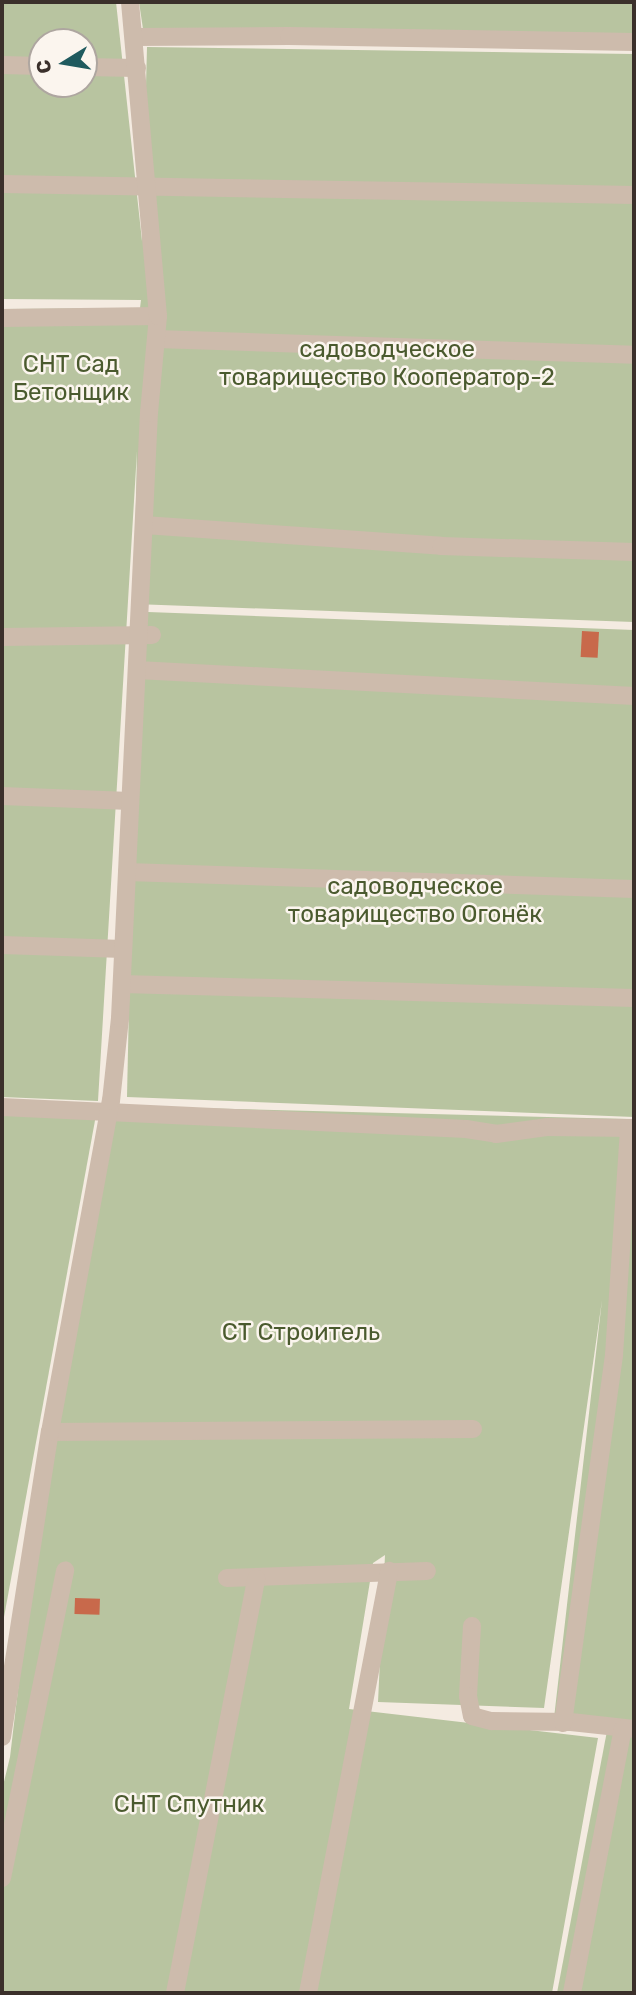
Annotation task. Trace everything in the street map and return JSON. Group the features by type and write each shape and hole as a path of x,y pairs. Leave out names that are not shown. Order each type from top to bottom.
{"street":[{"path":"2,1737 50,1432 109,1111 121,984 137,670 145,635 144,525 158,316 130,2"},
{"path":"134,37 289,36 634,42"},
{"path":"2,65 28,66"},
{"path":"98,67 137,68"},
{"path":"2,184 634,195"},
{"path":"2,318 158,316"},
{"path":"156,339 634,355"},
{"path":"144,525 441,546 634,552"},
{"path":"2,637 145,635"},
{"path":"137,670 634,696"},
{"path":"2,796 130,801"},
{"path":"127,872 634,889"},
{"path":"2,945 123,949"},
{"path":"121,984 634,998"},
{"path":"2,1107 466,1129 496,1134 547,1127 632,1128 614,1355 563,1723"},
{"path":"50,1432 474,1429"},
{"path":"2,1878 65,1570"},
{"path":"308,1993 389,1571"},
{"path":"226,1578 427,1571"},
{"path":"175,1993 256,1578"},
{"path":"472,1626 468,1696 472,1716 491,1721 563,1723 629,1729 572,1993"}],"green space":[{"name":"садоводческое товарищество Кооператор-2","path":"2,2 116,2 142,241 147,47 634,54 634,622 134,604 137,451 98,1101 2,1097 2,309 140,308 141,300 2,299"},
{"path":"139,2 634,2 634,38 143,29"},
{"name":"садоводческое товарищество Огонёк","path":"148,612 634,630 634,1117 127,1097 136,682"},
{"path":"115,1106 627,1119 625,1132 634,1133 634,1721 554,1718 602,1300 544,1708 378,1702 385,1555 373,1563 349,1709 598,1738 552,1993 2,1993 2,1790 10,1757 34,1555"},
{"path":"2,1112 96,1115 2,1628"},
{"path":"607,1731 634,1732 634,1993 557,1993"}],"building":[{"path":"582,631 599,632 598,658 581,657"},
{"path":"75,1598 100,1599 99,1615 74,1614"}],"park label":[{"name":"СНТ Сад Бетонщик","path":"71,379"},
{"name":"СТ Строитель","path":"301,1333"},
{"name":"СНТ Спутник","path":"189,1805"}]}
